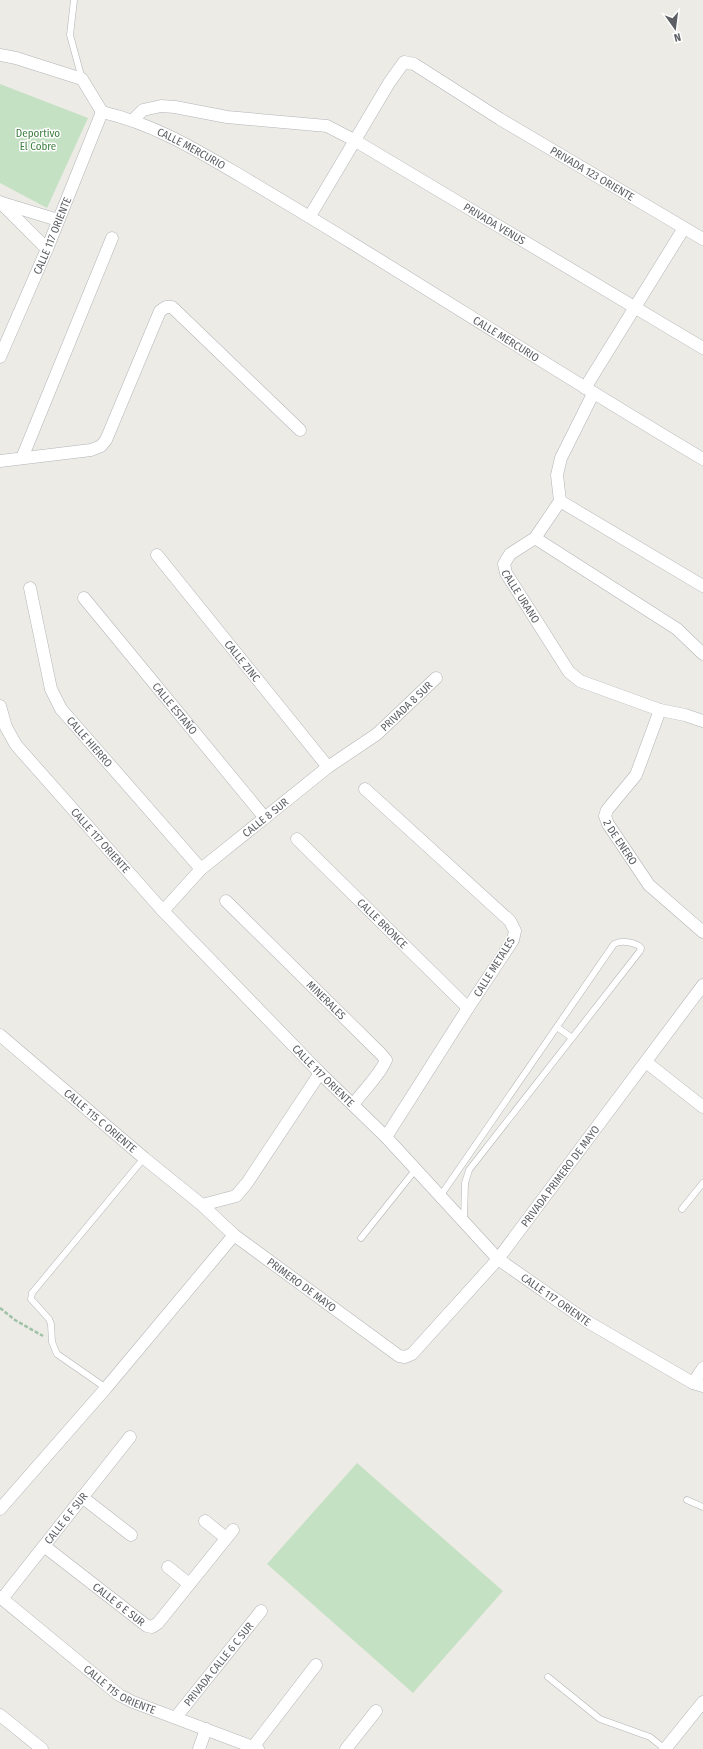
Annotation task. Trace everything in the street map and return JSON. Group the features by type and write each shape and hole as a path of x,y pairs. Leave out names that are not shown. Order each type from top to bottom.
{"street":[{"path":"0,55 16,58 82,79 102,112"},
{"name":"PRIVADA 123 ORIENTE","path":"354,140 389,83 404,62 414,64 500,119 703,239"},
{"name":"PRIVADA VENUS","path":"134,120 143,110 161,106 175,107 227,117 327,126 354,140 703,348"},
{"name":"CALLE MERCURIO","path":"102,112 134,120 169,135 310,216 589,391 703,459"},
{"name":"CALLE 117 ORIENTE","path":"0,357 47,249 102,112"},
{"path":"310,216 354,140"},
{"path":"1,203 58,220"},
{"path":"1,203 47,249"},
{"path":"684,228 635,308 589,391 561,458 558,475 560,501 703,586"},
{"path":"22,458 112,238"},
{"path":"0,461 90,450 101,446 106,440 160,311 166,307 172,307 300,430"},
{"name":"CALLE URANO","path":"560,501 535,538 510,554 504,564 506,573 570,672 580,681 594,688 660,710"},
{"path":"535,538 677,630 703,654"},
{"name":"CALLE ZINC","path":"157,555 328,767"},
{"name":"CALLE HIERRO","path":"30,588 51,689 58,704 201,869"},
{"name":"CALLE ESTAÑO","path":"84,598 265,818"},
{"name":"PRIVADA 8 SUR","path":"377,734 436,678"},
{"name":"CALLE 117 ORIENTE","path":"0,706 6,727 16,745 163,911 320,1073 386,1137 464,1220 498,1259 588,1322 698,1384"},
{"path":"660,710 685,715 703,721"},
{"name":"2 DE ENERO","path":"660,710 636,775 607,810 605,816 608,824 649,885 703,932"},
{"name":"CALLE 8 SUR","path":"163,911 201,869 328,767 377,734"},
{"name":"CALLE METALES","path":"365,789 510,921 515,931 513,940 386,1137"},
{"name":"CALLE BRONCE","path":"297,839 468,1008"},
{"name":"MINERALES","path":"226,901 386,1060 382,1068 362,1091 353,1105"},
{"name":"PRIVADA PRIMERO DE MAYO","path":"405,1357 412,1354 498,1259 703,985"},
{"name":"CALLE 115 C ORIENTE","path":"0,1035 144,1158 202,1205"},
{"path":"646,1062 703,1107"},
{"path":"202,1205 236,1196 247,1183 320,1073"},
{"name":"PRIMERO DE MAYO","path":"202,1205 234,1235 399,1356 405,1357"},
{"path":"0,1509 106,1388 234,1235"},
{"path":"698,1384 703,1368"},
{"name":"CALLE 6 F SUR","path":"1,1598 130,1437"},
{"path":"82,1497 131,1534"},
{"name":"CALLE 6 E SUR","path":"44,1546 147,1626 152,1627 158,1623 230,1534 205,1521"},
{"path":"168,1567 189,1584"},
{"name":"CALLE 115 ORIENTE","path":"1,1598 119,1695 133,1702 256,1748"},
{"name":"PRIVADA CALLE 6 C SUR","path":"176,1717 261,1611"},
{"path":"256,1748 316,1665"},
{"path":"665,1749 703,1702"},
{"path":"346,1749 376,1710"},
{"path":"0,1715 42,1749"},
{"path":"199,1749 206,1729"}],"lane":[{"path":"74,0 70,35 82,79"},
{"path":"441,1196 614,944 621,941 639,945 641,948 640,950 466,1176 464,1220"},
{"path":"557,1027 572,1038"},
{"path":"504,1104 514,1112"},
{"path":"106,1388 57,1354 52,1342 51,1324 49,1319 32,1299 32,1293 144,1158"},
{"path":"361,1238 416,1169"},
{"path":"682,1209 703,1183"},
{"path":"687,1500 703,1507"},
{"path":"548,1677 600,1719 650,1737 665,1749"}],"path":[{"path":"0,1308 15,1320 52,1342"}],"green space":[{"name":"Deportivo El Cobre","path":"0,84 88,118 47,208 0,183"},
{"path":"357,1463 503,1591 413,1693 267,1564"}]}
